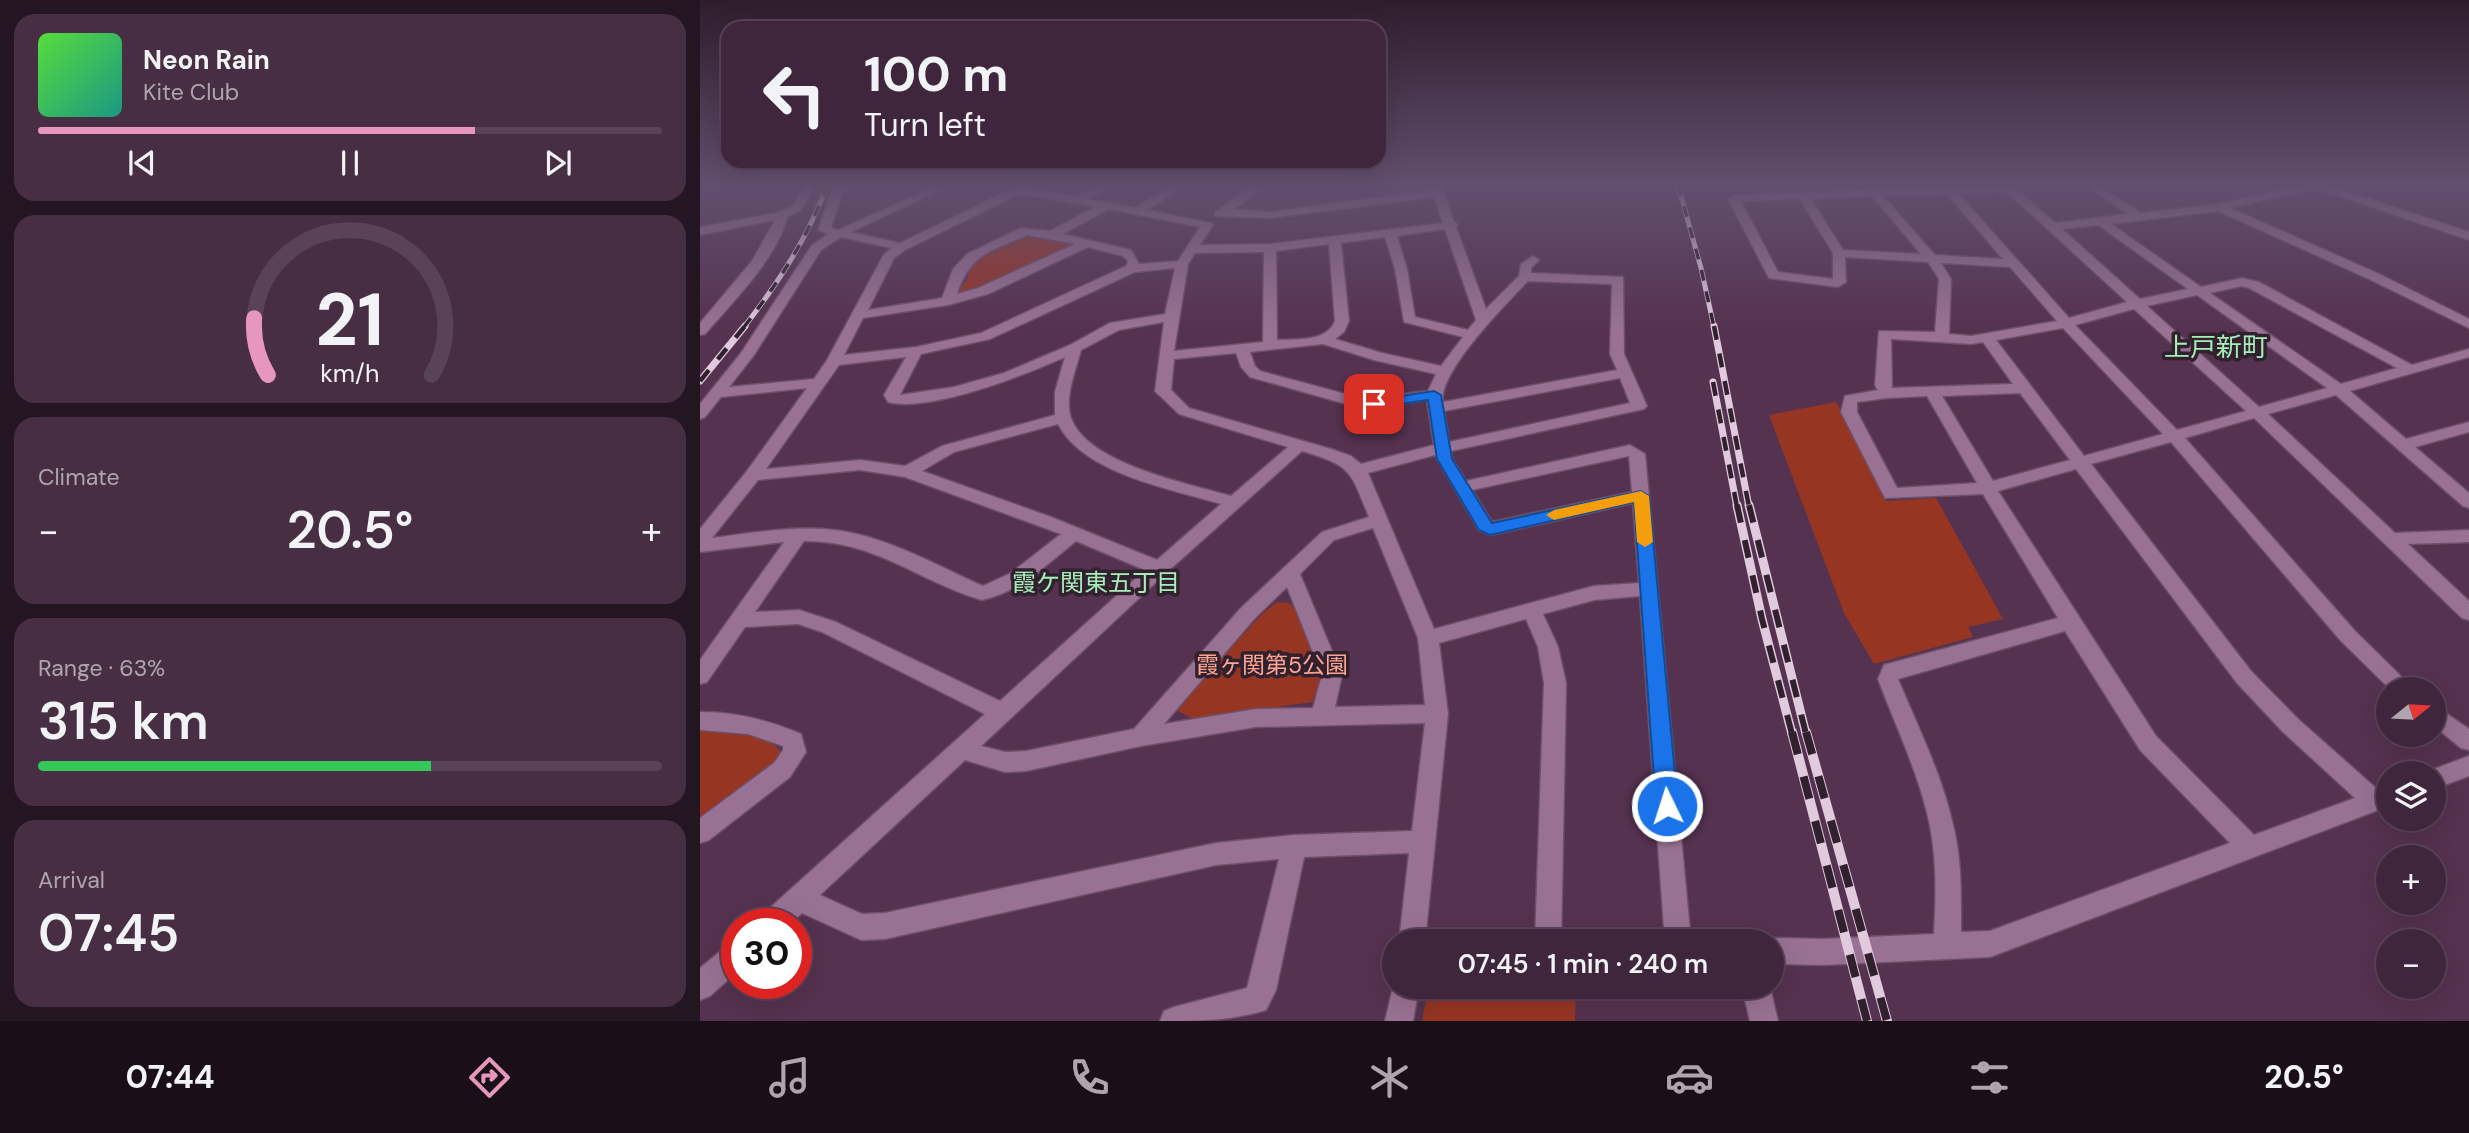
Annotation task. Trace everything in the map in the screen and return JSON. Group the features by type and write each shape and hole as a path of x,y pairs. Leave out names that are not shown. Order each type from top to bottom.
{"street":[{"path":"700,331 777,233"},
{"path":"700,414 774,315 816,248 837,233 901,247"},
{"path":"700,544 834,361 889,256 930,233"},
{"path":"948,301 959,269 971,257 1022,233"},
{"path":"1036,233 1127,253 1134,261 1132,268"},
{"path":"1052,235 1056,233"},
{"path":"1202,233 1181,264 1165,356 1163,391 1184,411 1345,460 1358,471 1428,639 1437,713 1414,929"},
{"path":"1190,249 1270,248 1390,233 1401,269 1409,319 1471,335"},
{"path":"1454,233 1483,320"},
{"path":"1751,233 1773,275 1838,283 1839,253 1827,233"},
{"path":"1909,233 1945,279 1942,337"},
{"path":"1987,233 2066,323 2175,437 2348,636 2391,677"},
{"path":"2059,233 2257,413 2469,613"},
{"path":"2116,233 2339,390 2469,502"},
{"path":"2276,233 2373,276 2469,324"},
{"path":"1325,340 1339,329 1342,321 1335,240"},
{"path":"859,315 948,301 983,291 1087,243"},
{"path":"1270,248 1270,344"},
{"path":"1839,253 2013,263"},
{"path":"1533,260 1525,267 1525,277 1483,320 1445,371 1436,402 1444,459 1485,526 1490,529 1641,496"},
{"path":"834,361 916,351 985,336 1132,268 1181,264"},
{"path":"1358,471 1443,448 1639,406 1617,354 1618,280 1525,277"},
{"path":"1887,393 1882,385 1884,334 1971,340 2066,323 2197,290 2242,282 2254,285 2411,370"},
{"path":"916,351 892,395 893,399 955,391 1009,376 1076,348 1115,326 1171,317"},
{"path":"1987,337 2244,677 2290,725 2376,795"},
{"path":"1165,356 1325,340 1379,357 1445,371"},
{"path":"1076,348 1063,395 1063,418 1070,433 1091,454 1112,464 1233,502"},
{"path":"1242,348 1248,367 1255,374 1364,404 1436,402 1625,373"},
{"path":"2024,388 1887,393 1850,399 1849,412 1891,494 1988,488 2469,353"},
{"path":"717,393 817,383"},
{"path":"1933,393 2070,622 2148,743 2249,846"},
{"path":"908,472 948,449 1063,418"},
{"path":"2402,445 2469,428"},
{"path":"790,908 1159,568 1300,445"},
{"path":"1462,486 1630,450 1637,454 1677,929"},
{"path":"752,475 860,465 908,472 1074,533 1159,568"},
{"path":"1141,737 1222,642 1328,536 1380,519"},
{"path":"700,544 799,535 841,537 866,544 982,593 995,592 1010,583 1074,533"},
{"path":"700,676 799,535"},
{"path":"2389,539 2469,536"},
{"path":"1290,572 1332,675 1322,715"},
{"path":"1428,639 1594,593 1649,589"},
{"path":"1532,610 1548,647 1555,683 1548,929"},
{"path":"740,620 799,617 829,627 1002,712"},
{"path":"1947,946 1949,888 1942,827 1933,794 1888,679 1891,671 2070,622"},
{"path":"963,750 1005,762 1026,761 1141,737 1256,718 1437,713"},
{"path":"700,721 731,720 761,726 793,741 795,752 782,770 700,832"},
{"path":"2446,723 2469,741"},
{"path":"2446,775 2469,766"},
{"path":"1784,951 1823,953 1990,944 2010,939 2249,846 2376,801"},
{"path":"800,899 861,927 885,926 1216,854 1294,846 1424,842"},
{"path":"1174,1021 1256,1000 1262,990 1294,846"},
{"path":"701,985 721,968"},
{"path":"1399,1021 1403,999"},
{"path":"1758,999 1763,1021"}],"green space":[{"path":"1026,233 1072,244 1070,248 991,282 992,284 963,293 958,290 959,286 965,283 970,271 965,270"},
{"path":"1836,402 1886,501 1936,498 2003,619 1968,627 1973,637 1874,664 1844,613 1769,415"},
{"name":"霞ヶ関第5公園","path":"1277,602 1289,603 1295,609 1319,672 1322,688 1312,702 1194,719 1178,711 1181,702 1262,614"},
{"path":"700,730 757,737 776,747 783,755 773,766 700,822"},
{"path":"1427,999 1576,999 1575,1021 1422,1021"}],"railway":[{"path":"744,327 769,294 806,233"},
{"path":"1691,233 1714,327"},
{"path":"700,381 745,326"},
{"path":"1714,326 1749,507"},
{"path":"1713,382 1737,507"},
{"path":"1737,505 1762,619 1792,734"},
{"path":"1749,505 1806,734"},
{"path":"1792,732 1867,1021"},
{"path":"1806,732 1887,1021"}],"slow traffic":[{"path":"1554,515 1641,496 1645,542"}],"district":[{"name":"上戸新町","path":"2216,347"},
{"name":"霞ケ関東五丁目","path":"1096,583"}],"route":[{"path":"1374,404 1434,395 1444,459 1485,526 1490,529 1641,496 1667,806"}]}
